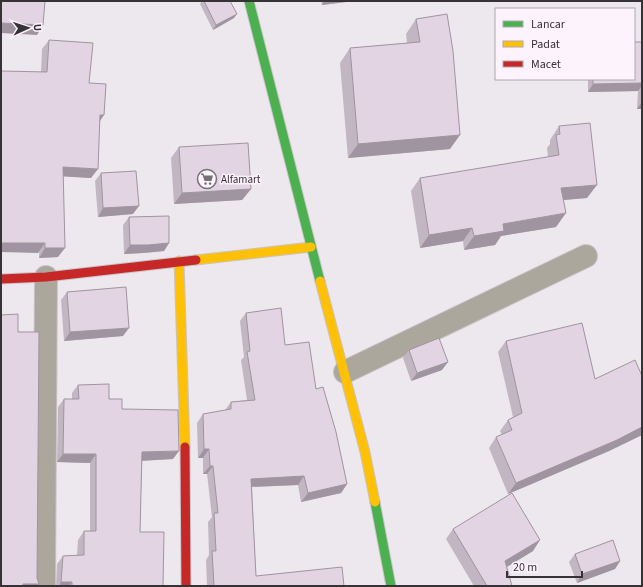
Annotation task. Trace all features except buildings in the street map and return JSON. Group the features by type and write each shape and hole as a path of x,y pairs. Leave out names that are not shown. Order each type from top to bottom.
{"street":[{"path":"248,1 365,452 391,586"},
{"path":"1,279 46,277 311,247"},
{"path":"345,372 586,256"},
{"path":"179,261 185,416 187,515 186,586"},
{"path":"44,586 46,277"}],"traffic: fast":[{"path":"249,1 320,281"},
{"path":"375,502 391,586"}],"traffic: slow":[{"path":"196,260 311,247"},
{"path":"179,261 185,447"},
{"path":"320,281 365,452 375,502"}],"traffic: jam":[{"path":"1,279 46,277 196,260"},
{"path":"185,447 186,586"}],"place":[{"name":"Alfamart","path":"207,179"}]}
